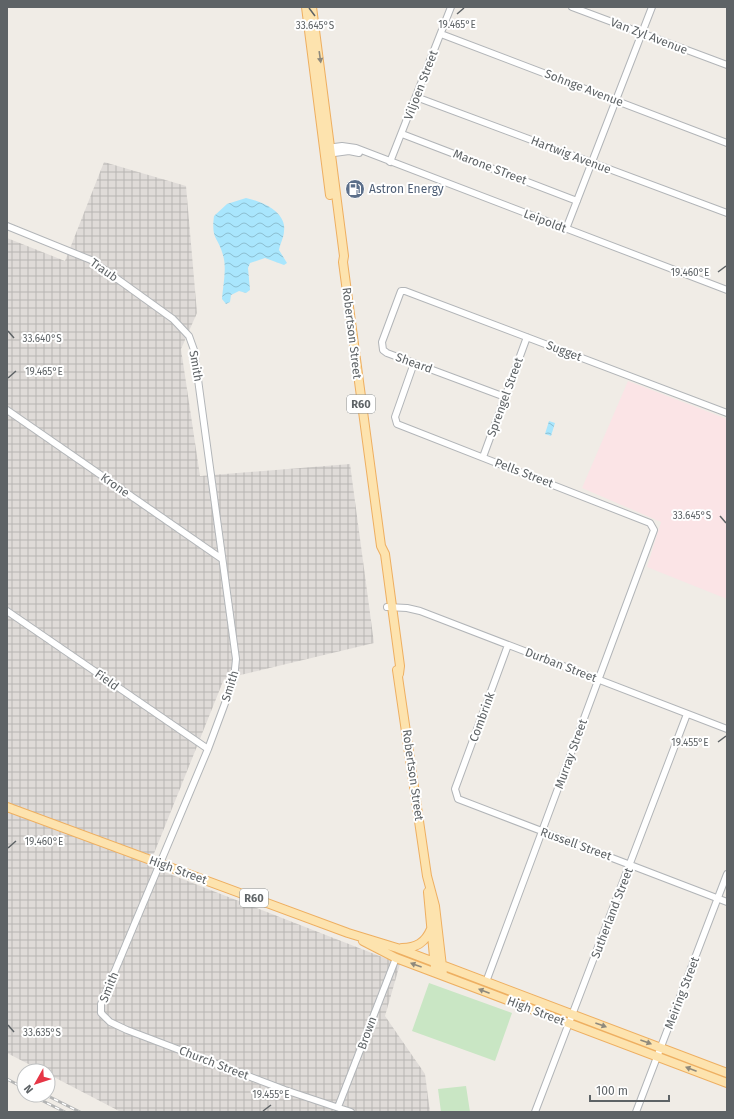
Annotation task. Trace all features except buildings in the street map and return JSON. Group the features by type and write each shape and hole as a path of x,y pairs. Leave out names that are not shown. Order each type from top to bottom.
{"main road":[{"name":"Robertson Street","path":"306,7 344,256 343,262 381,546 385,554 390,607 400,666 398,674 427,876 431,929 438,964"},
{"name":"Robertson Street","path":"312,7 323,79 327,151"},
{"name":"High Street","path":"7,807 348,933 397,948 727,1073"},
{"name":"Robertson Street","path":"427,876 435,906 439,974"},
{"path":"397,948 411,948 419,945 427,938 431,929"},
{"name":"High Street","path":"348,933 396,958 727,1083"}],"street":[{"name":"Viljoen Street","path":"390,162 451,7"},
{"name":"Van Zyl Avenue","path":"572,7 727,65"},
{"path":"566,229 652,7"},
{"name":"Sohnge Avenue","path":"440,34 727,143"},
{"name":"Hartwig Avenue","path":"416,97 727,213"},
{"name":"Marone STreet","path":"402,134 577,201"},
{"name":"Leipoldt","path":"327,151 363,152 727,290"},
{"name":"Traub","path":"7,226 90,260 173,319 189,336"},
{"name":"Sugget","path":"402,290 727,412"},
{"name":"Sheard","path":"402,290 382,346 387,353 505,397"},
{"name":"Smith","path":"103,1016 101,1013 101,1004 208,749 236,671 236,660 194,350 189,336"},
{"name":"Sprengel Street","path":"483,457 527,337"},
{"name":"Pells Street","path":"414,363 395,421 398,425 606,505 653,526"},
{"name":"Krone","path":"7,410 222,559"},
{"name":"Murray Street","path":"486,982 654,536 653,526"},
{"name":"Durban Street","path":"390,607 407,608 420,611 727,729"},
{"name":"Field","path":"7,611 208,749"},
{"name":"Combrink","path":"455,789 508,645"},
{"name":"Sutherland Street","path":"536,1112 687,714"},
{"name":"Russell Street","path":"455,789 456,797 462,802 631,864 727,902"},
{"name":"Meiring Street","path":"636,1112 727,874"},
{"name":"Brown","path":"338,1107 396,958"},
{"name":"Church Street","path":"103,1016 110,1022 127,1030 285,1090 351,1112"}],"shaded area":[{"path":"104,162 186,186 197,313 181,349 200,476 350,464 374,643 224,679 149,866 400,964 385,1016 425,1074 430,1112 121,1112 56,1078 56,1063 26,1063 7,1053 7,238 65,261"},
{"path":"628,381 727,419 727,599 647,567 661,522 582,488"}],"green space":[{"path":"429,983 512,1013 495,1061 412,1031"},
{"path":"466,1086 470,1112 441,1112 438,1089"}],"water":[{"path":"246,198 272,208 281,218 284,224 284,233 279,250 287,263 284,265 265,258 250,263 248,268 250,290 246,293 239,291 231,295 230,302 226,304 222,299 225,271 224,260 213,230 214,216 227,204"},
{"path":"549,421 555,423 551,436 545,434"}],"railway":[{"path":"7,1079 16,1084"},
{"path":"56,1100 80,1112"},
{"path":"47,1103 65,1112"}],"place":[{"name":"Astron Energy","path":"355,189"}]}
